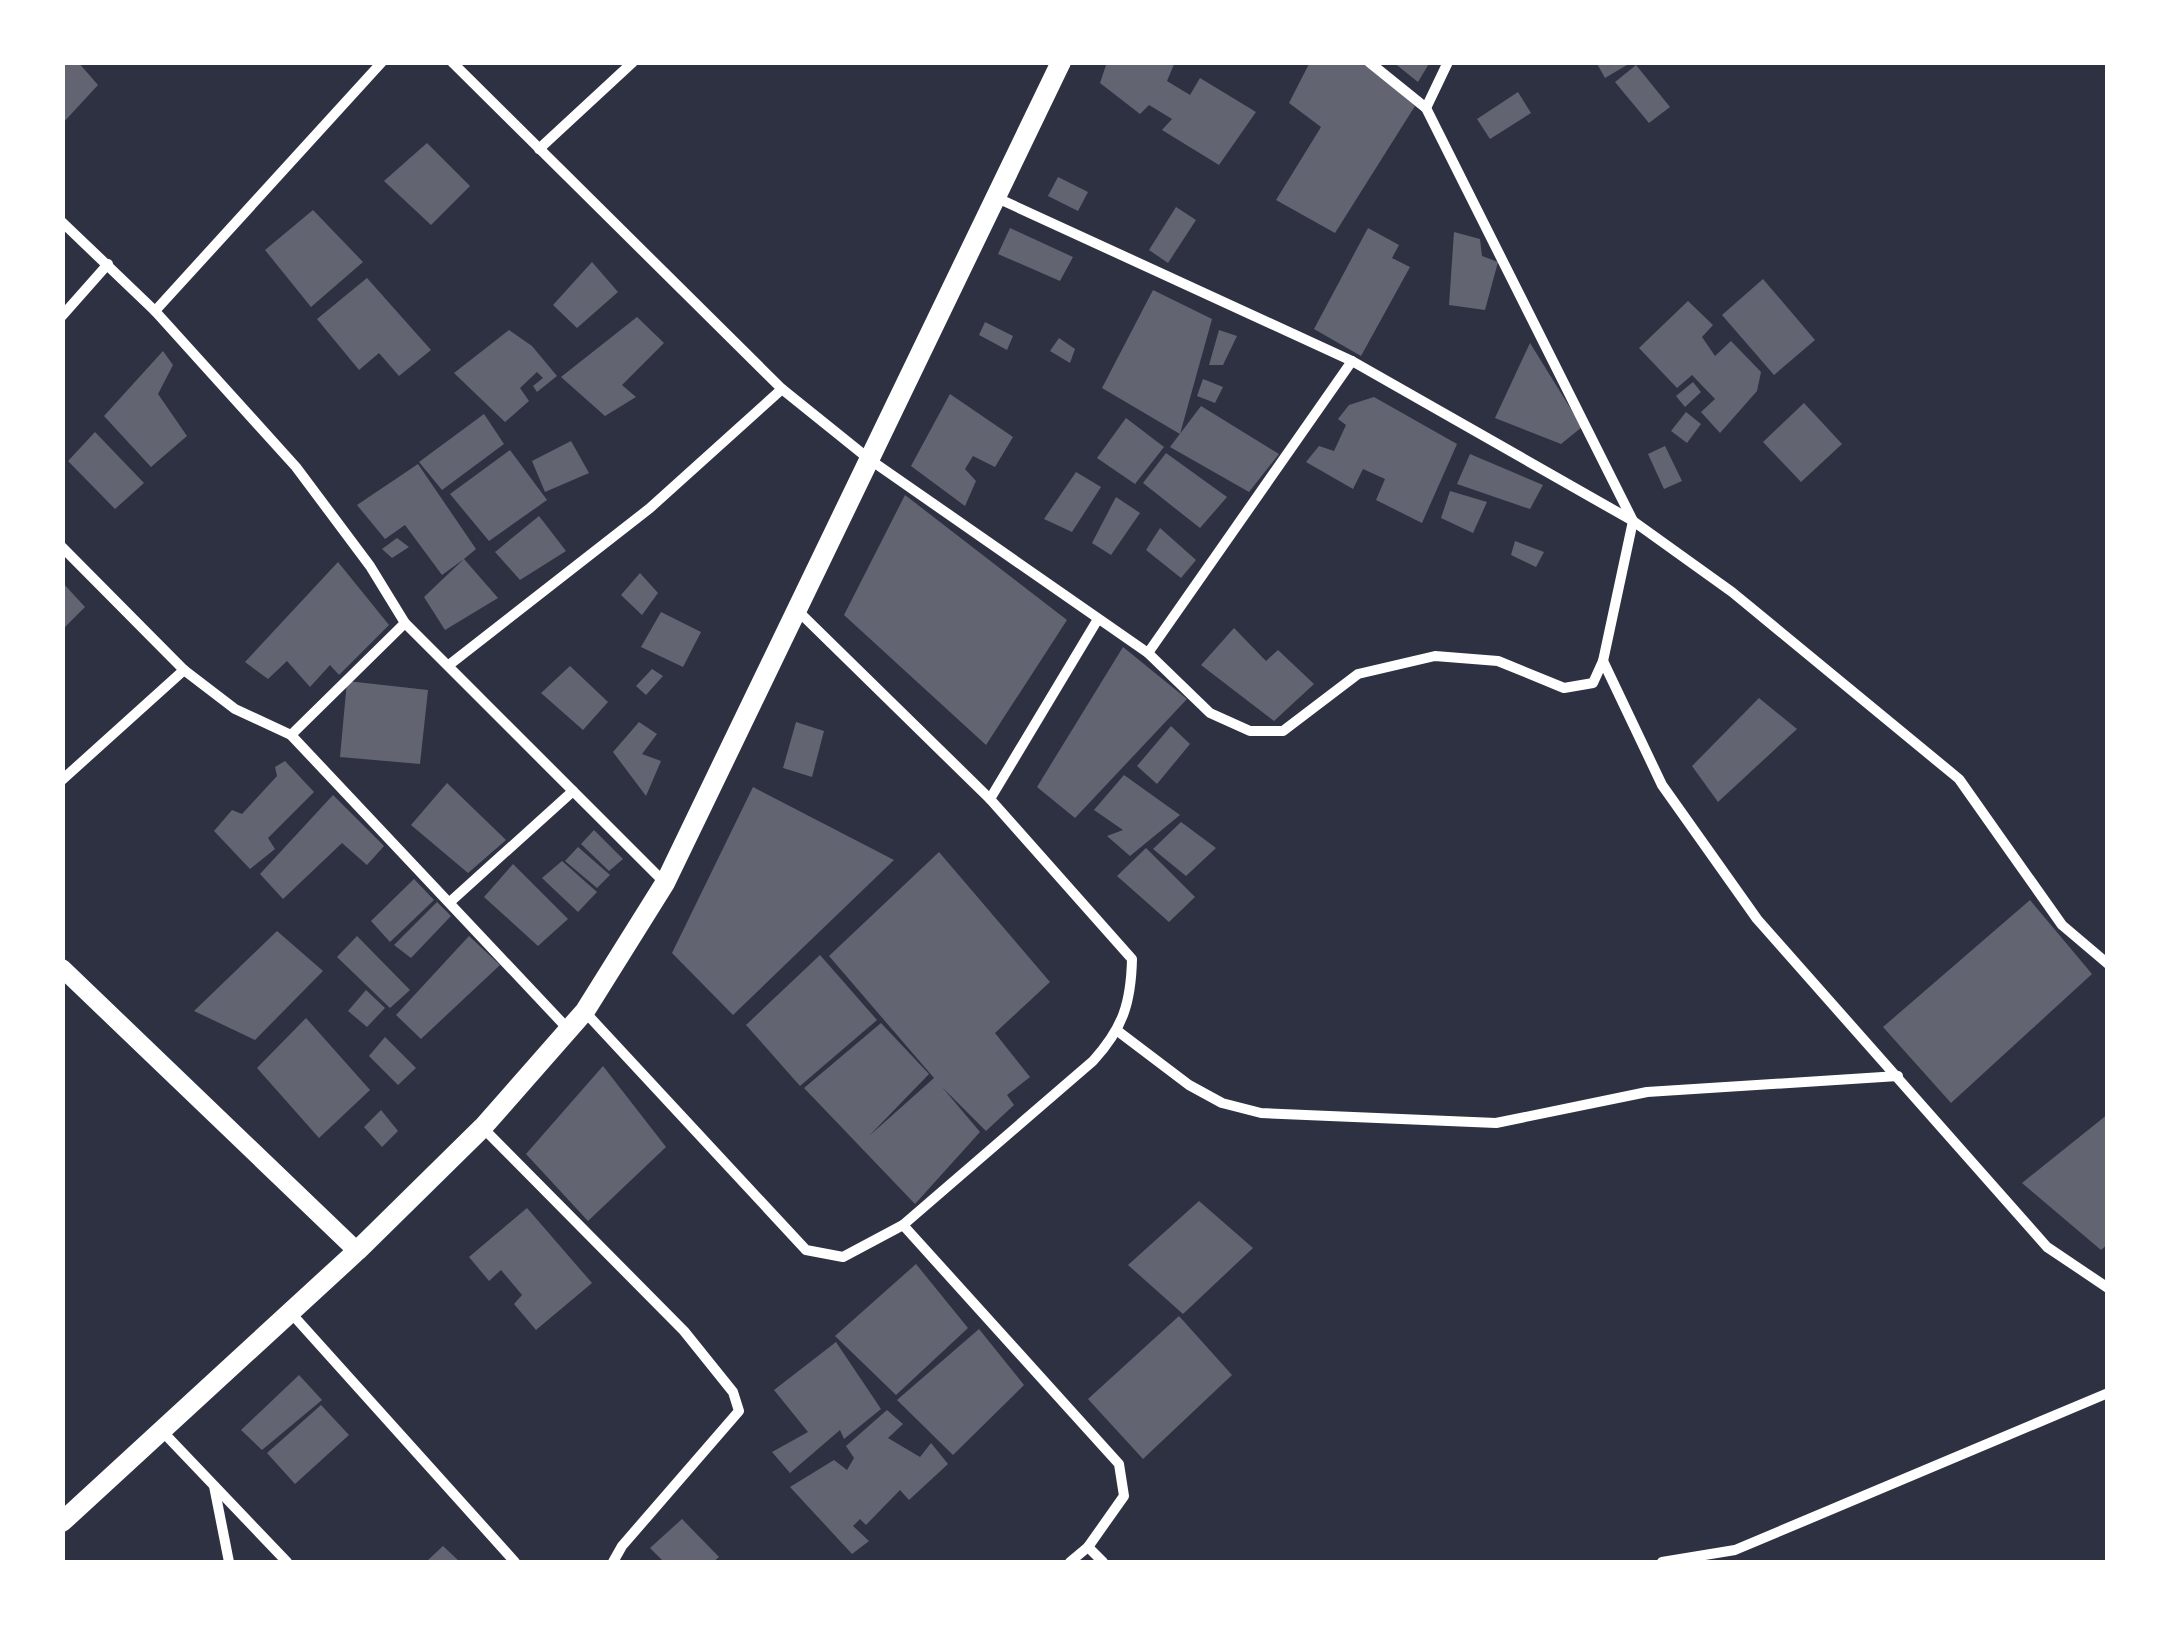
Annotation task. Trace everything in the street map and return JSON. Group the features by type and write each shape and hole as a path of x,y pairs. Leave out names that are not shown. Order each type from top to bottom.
{"main road":[{"path":"62,1522 357,1251 482,1127 584,1011 665,883 1060,62"}],"street":[{"path":"155,311 382,62"},
{"path":"452,62 782,389 869,459 1148,653 1210,713 1250,731 1283,731 1358,674 1435,656 1498,662 1564,688 1593,682 1603,661 1633,522 1426,108 1369,62"},
{"path":"539,149 633,62"},
{"path":"1426,108 1448,62"},
{"path":"996,198 1352,361 1633,522 1732,592 1959,779 2062,925 2108,964"},
{"path":"62,222 155,311 296,467 370,566 406,622 665,883"},
{"path":"62,316 108,264"},
{"path":"1148,653 1352,361"},
{"path":"450,665 650,508 782,389"},
{"path":"62,547 184,670 235,709 291,736 570,1030"},
{"path":"584,1011 806,1250 842,1257 902,1225 1093,1061 1119,1032 1132,999 1132,959 990,799 796,610"},
{"path":"990,799 1098,619"},
{"path":"291,736 406,622"},
{"path":"1603,661 1662,786 1757,918 2048,1247 2108,1288"},
{"path":"62,780 184,670"},
{"path":"450,902 574,791"},
{"path":"62,968 357,1251"},
{"path":"1119,1032 1189,1085 1222,1103 1261,1113 1496,1123 1648,1092 1898,1076"},
{"path":"482,1127 684,1331 733,1392 738,1411 612,1562"},
{"path":"902,1225 1119,1464 1124,1496 1088,1547 1070,1562"},
{"path":"290,1312 515,1562"},
{"path":"1662,1562 1734,1550 2108,1393"},
{"path":"162,1431 287,1562"},
{"path":"214,1486 229,1562"},
{"path":"1088,1547 1103,1562"}],"building":[{"path":"62,62 78,62 98,85 62,124"},
{"path":"1107,62 1175,62 1167,81 1190,95 1200,78 1256,112 1219,165 1162,130 1172,119 1149,105 1140,114 1100,83"},
{"path":"1310,62 1365,62 1415,106 1335,233 1276,200 1321,127 1289,103"},
{"path":"1393,62 1430,62 1418,82"},
{"path":"1596,62 1632,62 1605,78"},
{"path":"1636,65 1670,107 1649,123 1615,82"},
{"path":"1518,92 1531,113 1490,139 1477,119"},
{"path":"427,143 470,186 431,225 384,181"},
{"path":"1058,177 1088,192 1078,211 1048,196"},
{"path":"1176,207 1196,220 1168,263 1149,250"},
{"path":"313,210 363,262 311,307 265,250"},
{"path":"1010,228 1073,257 1060,281 998,254"},
{"path":"1368,228 1399,245 1392,258 1410,267 1361,356 1314,329"},
{"path":"1454,232 1480,239 1482,256 1498,262 1485,310 1449,305"},
{"path":"592,262 618,292 577,328 553,305"},
{"path":"367,278 431,350 399,376 379,353 359,370 317,319"},
{"path":"1763,279 1815,340 1774,375 1722,315"},
{"path":"1153,290 1212,319 1180,434 1102,388"},
{"path":"1688,301 1713,325 1702,337 1715,356 1731,341 1761,372 1757,391 1720,433 1701,412 1715,399 1692,375 1677,388 1639,348"},
{"path":"637,317 664,343 622,385 636,397 605,416 561,377"},
{"path":"985,322 1013,336 1007,350 979,335"},
{"path":"509,330 532,346 557,376 537,392 533,386 543,378 537,372 520,388 529,401 505,422 454,373"},
{"path":"1219,330 1237,336 1223,365 1209,365"},
{"path":"1059,338 1075,349 1070,363 1050,351"},
{"path":"1530,343 1582,427 1561,444 1495,418"},
{"path":"163,351 173,365 158,394 187,436 151,467 104,416"},
{"path":"1203,379 1223,387 1215,403 1197,396"},
{"path":"1693,382 1701,392 1685,407 1676,396"},
{"path":"950,394 1013,437 995,467 973,456 965,469 976,481 965,506 911,466"},
{"path":"1374,397 1457,444 1422,523 1376,500 1385,479 1363,469 1353,489 1306,462 1319,446 1334,451 1346,425 1338,419 1349,405"},
{"path":"1804,403 1842,444 1801,482 1763,442"},
{"path":"1201,406 1279,454 1249,492 1170,447"},
{"path":"1686,412 1701,424 1687,443 1671,431"},
{"path":"484,414 504,444 442,490 419,462"},
{"path":"1126,418 1164,447 1135,484 1097,458"},
{"path":"95,432 144,483 115,509 68,461"},
{"path":"571,441 589,473 545,492 532,461"},
{"path":"1665,446 1682,481 1664,489 1648,454"},
{"path":"510,450 547,500 489,541 450,494"},
{"path":"1166,453 1227,497 1200,528 1143,483"},
{"path":"1470,454 1543,485 1530,509 1457,484"},
{"path":"418,464 476,549 442,575 405,525 385,539 357,505"},
{"path":"1076,472 1101,487 1072,532 1044,519"},
{"path":"1450,491 1487,502 1473,533 1441,518"},
{"path":"905,495 1067,620 986,745 844,615"},
{"path":"1116,497 1140,513 1111,555 1092,543"},
{"path":"539,516 566,551 520,580 495,552"},
{"path":"1160,528 1196,560 1181,578 1146,550"},
{"path":"397,538 409,547 392,558 382,549"},
{"path":"1515,541 1544,552 1536,567 1511,555"},
{"path":"464,559 498,598 445,630 424,597"},
{"path":"338,562 389,625 339,675 330,665 310,687 287,661 268,679 245,662"},
{"path":"640,573 658,593 642,615 621,595"},
{"path":"62,582 85,607 62,630"},
{"path":"661,612 701,632 683,667 641,647"},
{"path":"1234,628 1266,661 1278,650 1314,684 1274,721 1201,665"},
{"path":"1123,647 1187,699 1075,818 1037,787"},
{"path":"570,666 608,702 583,730 541,693"},
{"path":"652,669 663,676 646,695 636,686"},
{"path":"347,681 428,690 420,764 340,757"},
{"path":"1759,698 1797,729 1718,802 1692,766"},
{"path":"639,722 657,734 642,754 661,761 646,796 613,752"},
{"path":"796,722 824,731 812,777 783,768"},
{"path":"1171,726 1190,744 1157,784 1137,766"},
{"path":"285,761 314,792 268,838 275,849 250,869 214,831 232,810 242,814 277,776 275,767"},
{"path":"1124,775 1180,815 1130,856 1107,836 1123,830 1094,810"},
{"path":"447,783 506,840 468,873 411,825"},
{"path":"753,787 894,860 733,1015 672,953"},
{"path":"333,795 384,846 367,865 342,843 283,899 260,874"},
{"path":"1181,822 1216,848 1186,876 1153,849"},
{"path":"594,830 623,859 609,871 581,844"},
{"path":"578,847 610,875 597,888 565,861"},
{"path":"1146,848 1195,897 1169,922 1117,876"},
{"path":"939,852 1050,982 995,1033 1030,1077 1007,1095 1014,1105 986,1131 942,1087 980,1132 915,1204 804,1088 881,1023 929,1074 869,1136 934,1078 829,956"},
{"path":"562,861 597,892 578,912 542,878"},
{"path":"513,864 568,919 538,946 484,897"},
{"path":"414,879 434,900 390,942 371,921"},
{"path":"2030,900 2092,974 1951,1103 1883,1027"},
{"path":"437,902 451,916 411,958 394,945"},
{"path":"277,931 323,971 255,1040 194,1011"},
{"path":"357,936 410,990 390,1008 337,957"},
{"path":"469,936 500,965 421,1039 396,1015"},
{"path":"820,955 877,1020 800,1086 746,1025"},
{"path":"366,990 385,1008 367,1027 348,1011"},
{"path":"306,1018 370,1090 319,1138 257,1068"},
{"path":"385,1037 416,1068 398,1085 369,1056"},
{"path":"603,1066 666,1147 588,1221 526,1154"},
{"path":"381,1110 398,1131 382,1147 364,1127"},
{"path":"2108,1114 2108,1244 2101,1250 2022,1183"},
{"path":"1199,1201 1253,1248 1183,1314 1128,1265"},
{"path":"527,1208 592,1283 536,1330 514,1304 522,1295 501,1270 489,1281 469,1257"},
{"path":"916,1264 968,1328 896,1395 835,1336"},
{"path":"1179,1316 1232,1375 1143,1459 1088,1399"},
{"path":"979,1329 1024,1385 953,1455 897,1400"},
{"path":"836,1342 881,1409 844,1439 840,1430 790,1473 772,1452 808,1432 774,1390"},
{"path":"299,1375 322,1400 262,1450 241,1430"},
{"path":"321,1405 349,1435 295,1484 267,1453"},
{"path":"887,1410 903,1424 888,1438 920,1457 931,1443 948,1464 909,1500 900,1490 866,1525 860,1519 853,1526 869,1541 852,1554 790,1487 834,1460 847,1470 854,1458 846,1446"},
{"path":"682,1519 719,1557 713,1562 664,1562 650,1548"},
{"path":"443,1546 460,1562 426,1562"}]}
